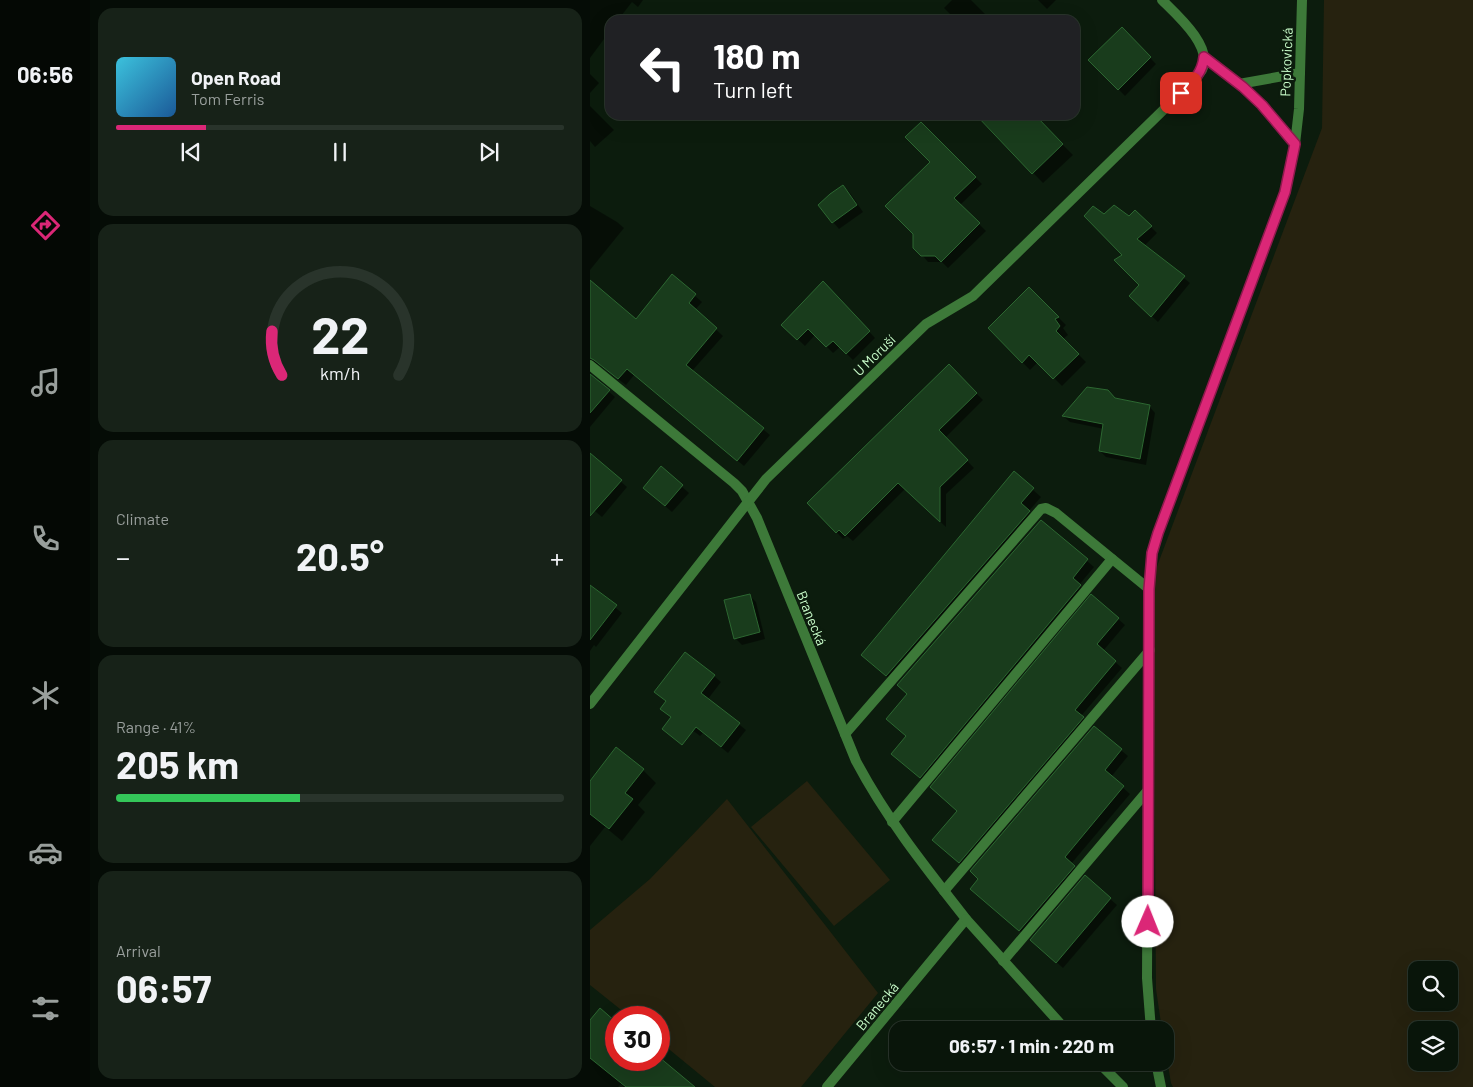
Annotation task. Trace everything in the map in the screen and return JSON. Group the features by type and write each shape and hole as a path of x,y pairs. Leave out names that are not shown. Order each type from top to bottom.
{"street":[{"path":"1162,0 1187,26 1198,41 1204,57 1239,84 1262,105 1295,144"},
{"name":"Popkovická","path":"1150,1021 1147,978 1149,589 1152,553 1285,192 1295,144 1299,109 1302,0"},
{"name":"U Moruší","path":"590,704 766,479 926,324 973,296 1195,79 1203,68 1204,57"},
{"path":"1239,84 1300,73"},
{"name":"Branecká","path":"590,365 734,483 748,501 757,518 856,761 868,784 892,822 966,919 1058,1021"},
{"path":"845,734 1041,509 1051,509 1149,589"},
{"path":"892,822 1112,559"},
{"path":"944,891 1150,650"},
{"path":"1003,961 1149,789"},
{"name":"Branecká","path":"827,1087 966,919"},
{"path":"1107,1071 1123,1087"},
{"path":"1158,1071 1161,1087"}],"shaded area":[{"path":"1324,0 1473,0 1473,1087 1173,1087 1169,1071 1174,1071 1174,1021 1161,1021 1156,989 1153,577 1322,128"},
{"path":"807,781 890,880 834,926 751,827"},
{"path":"727,799 878,993 801,1087 715,1087 670,1050 670,1006 616,1006 590,985 590,930 650,879"}],"building":[{"path":"1122,27 1151,57 1118,90 1088,60"},
{"path":"981,120 1040,120 1063,144 1032,174"},
{"path":"921,122 976,177 954,198 980,223 941,262 935,256 921,256 913,248 913,234 885,206 930,162 905,137"},
{"path":"843,185 857,205 832,223 818,205"},
{"path":"1114,205 1129,216 1135,210 1152,226 1137,239 1185,276 1151,317 1129,296 1139,285 1114,260 1122,255 1084,216 1093,206 1104,214"},
{"path":"672,274 696,294 689,303 717,328 686,365 764,428 737,461 627,369 618,379 590,358 590,280 636,319"},
{"path":"823,281 870,331 846,354 833,341 826,347 808,329 797,340 781,325"},
{"path":"1029,287 1059,317 1055,319 1060,326 1056,331 1079,354 1053,379 1029,355 1022,363 988,328"},
{"path":"949,364 977,393 939,430 968,460 940,487 940,522 898,483 845,536 839,530 836,533 807,503"},
{"path":"590,374 610,390 590,413"},
{"path":"1087,387 1108,390 1115,398 1150,405 1140,459 1099,451 1103,424 1062,416"},
{"path":"590,453 622,480 590,516"},
{"path":"661,466 683,485 665,506 643,488"},
{"path":"1014,471 1034,488 1021,503 1030,511 886,676 861,655"},
{"path":"1041,520 1088,559 1073,578 1081,585 920,778 891,754 906,736 886,719 907,694 897,685"},
{"path":"590,585 617,605 590,640"},
{"path":"750,594 760,632 734,639 724,600"},
{"path":"1091,594 1119,618 1097,644 1116,661 1075,710 1084,717 959,863 932,840 957,811 930,787"},
{"path":"685,652 715,675 701,693 740,723 721,747 696,727 682,745 662,729 671,717 660,709 666,701 654,692"},
{"path":"1094,726 1122,749 1105,770 1124,786 1065,857 1075,866 1019,931 970,889 978,879 970,871"},
{"path":"616,747 644,769 625,793 633,799 609,829 590,814 590,781"},
{"path":"1085,875 1111,898 1056,963 1030,940"},
{"path":"600,1008 605,1012 605,1070 590,1058 590,1020"},
{"path":"670,1066 695,1087 626,1087 606,1071 670,1071"}],"route":[{"path":"1148,922 1149,589 1152,553 1285,192 1295,144 1262,105 1243,87 1204,57 1203,68 1181,93"}]}
